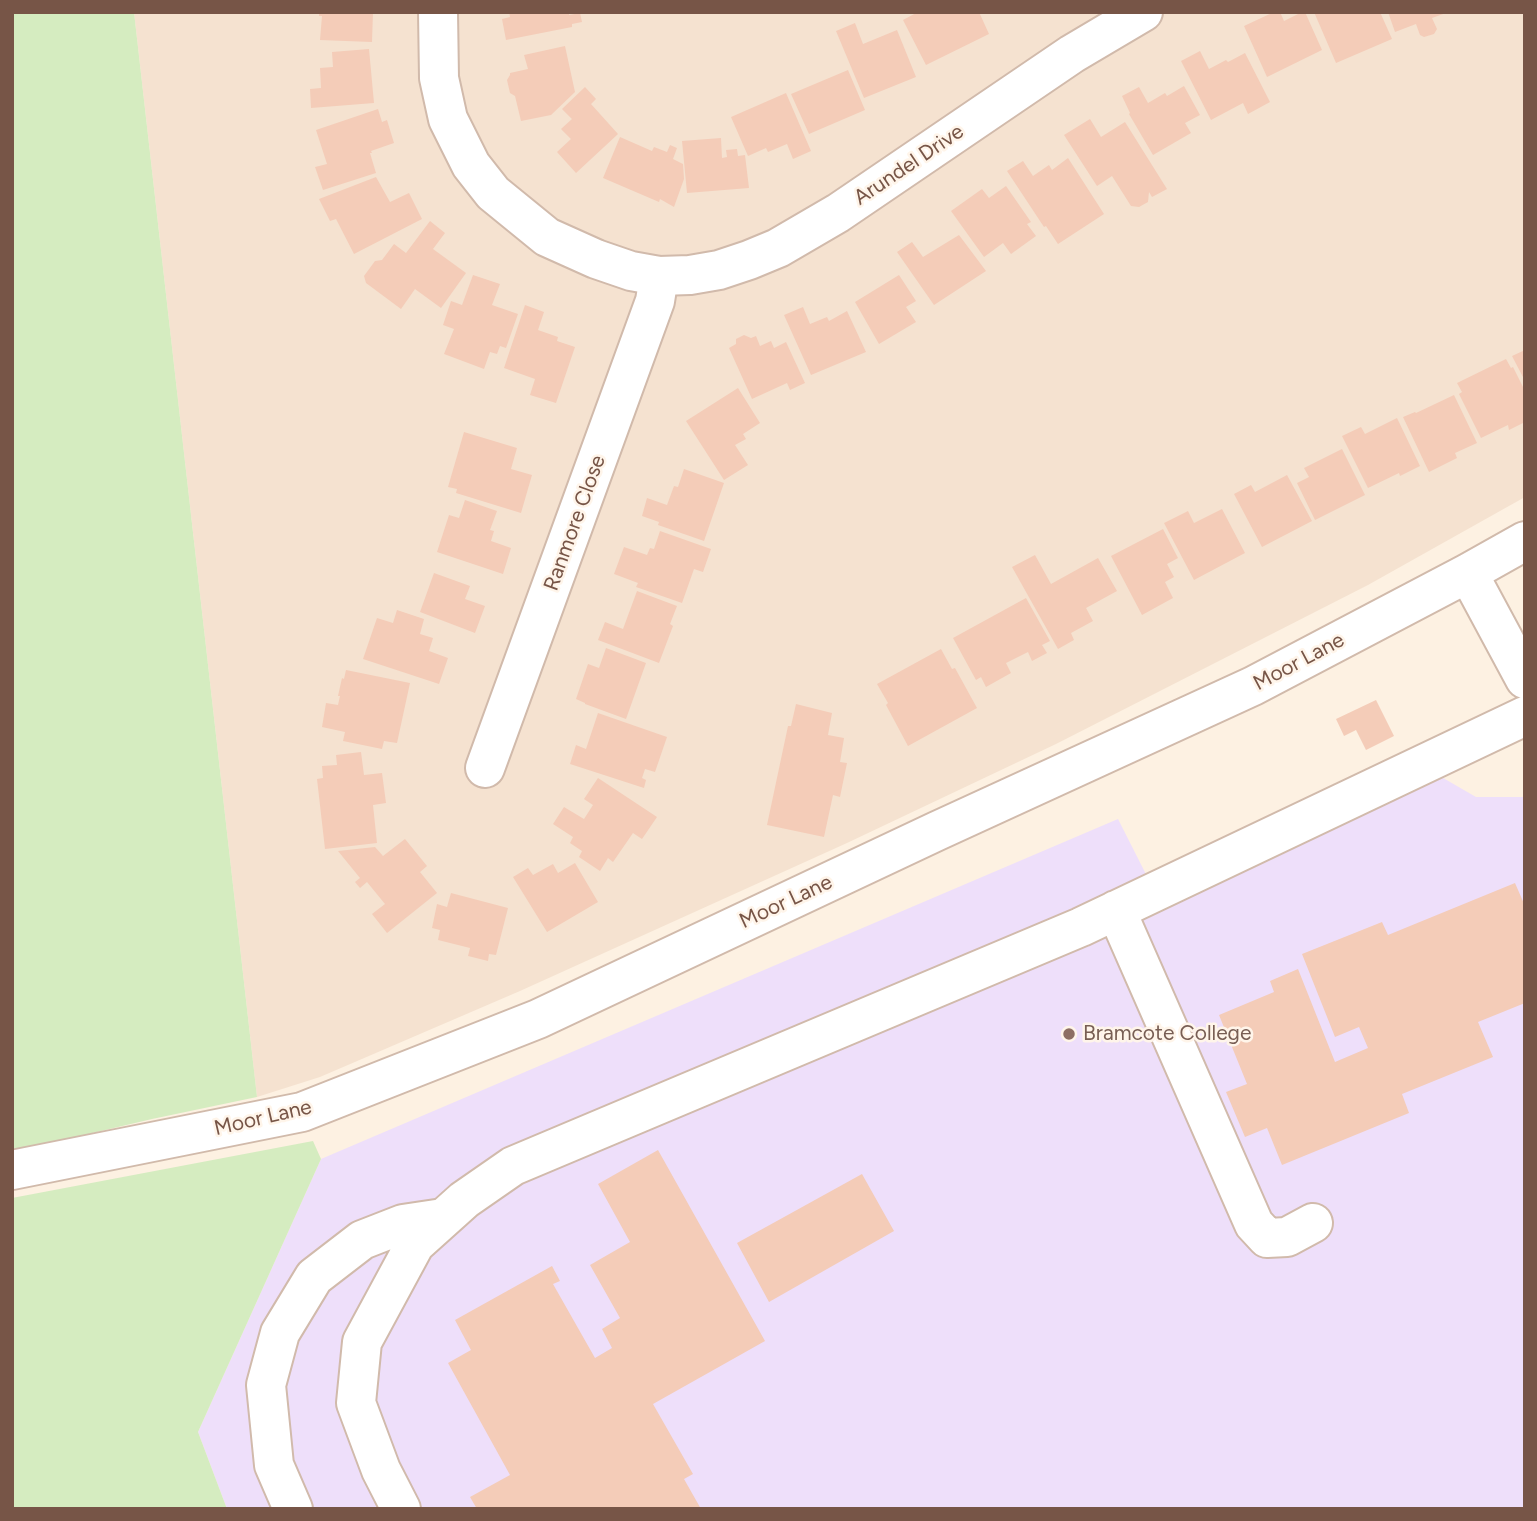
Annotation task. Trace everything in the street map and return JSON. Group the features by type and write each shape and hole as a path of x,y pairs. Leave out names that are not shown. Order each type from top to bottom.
{"street":[{"name":"Arundel Drive","path":"438,12 439,78 448,119 471,165 493,193 547,237 631,271 659,276 719,270 778,248 838,213 1072,54 1143,12"},
{"name":"Ranmore Close","path":"485,768 656,301 659,276"},
{"name":"Moor Lane","path":"12,1170 302,1112 538,1019 1253,686 1525,541"},
{"path":"1468,573 1525,679"},
{"path":"401,1509 381,1470 356,1402 362,1342 415,1244 464,1200 513,1166 1116,911 1525,716"},
{"path":"1116,911 1254,1224 1266,1238 1287,1237 1313,1223"},
{"path":"293,1509 274,1465 266,1385 280,1333 314,1277 362,1240 403,1224 445,1217"}],"shaded area":[{"path":"134,12 1525,12 1525,497 1368,585 1056,744 847,843 520,991 320,1077 257,1097"},
{"name":"Bramcote College","path":"1431,771 1476,797 1525,797 1525,1509 227,1509 198,1432 321,1159 1118,819 1155,892"}],"green space":[{"path":"12,12 134,12 257,1097 12,1152"},
{"path":"313,1141 321,1159 198,1432 227,1509 12,1509 12,1198"}],"building":[{"path":"319,12 373,12 372,42 320,40 322,16 319,16"},
{"path":"509,12 569,12 569,15 580,13 582,22 572,24 572,27 506,40 502,19 510,17"},
{"path":"918,12 979,12 989,34 926,65 903,20"},
{"path":"1274,12 1280,12 1284,21 1305,12 1322,50 1267,77 1244,26"},
{"path":"1314,12 1380,12 1392,39 1336,63"},
{"path":"1388,12 1446,13 1432,18 1437,29 1434,34 1424,37 1420,35 1416,24 1395,32"},
{"path":"855,23 863,44 897,30 916,77 864,98 836,31"},
{"path":"565,46 575,92 551,115 521,121 515,96 510,93 507,80 510,73 528,69 524,55"},
{"path":"369,49 374,103 311,108 310,89 321,88 320,68 333,67 332,52"},
{"path":"1200,51 1209,69 1245,53 1270,102 1248,114 1243,103 1211,120 1181,61"},
{"path":"848,70 865,110 809,134 791,94"},
{"path":"1184,86 1200,115 1185,123 1191,133 1153,155 1129,114 1122,96 1139,87 1148,103"},
{"path":"585,87 596,99 591,104 618,134 576,173 557,152 571,139 561,129 572,119 562,109"},
{"path":"786,93 811,151 793,159 787,144 768,152 766,148 748,156 731,117"},
{"path":"378,109 382,122 387,120 394,143 371,151 376,173 323,190 315,167 327,164 316,130"},
{"path":"1090,119 1101,137 1125,122 1167,189 1152,197 1149,192 1148,202 1139,207 1131,206 1112,176 1097,186 1064,135"},
{"path":"620,137 652,151 654,147 667,152 670,145 677,148 673,159 683,164 684,179 674,207 660,199 659,202 603,178"},
{"path":"721,138 722,158 727,157 726,150 737,149 738,156 745,155 749,188 687,193 682,141"},
{"path":"1068,158 1104,214 1058,244 1007,171 1023,161 1033,176 1049,165 1052,170"},
{"path":"376,177 390,202 409,193 422,219 354,254 336,219 330,221 319,199"},
{"path":"1006,186 1031,222 1027,224 1036,236 1011,254 1003,243 984,257 951,211 982,189 989,198"},
{"path":"430,221 445,233 433,249 466,273 441,308 415,289 401,309 366,283 364,276 375,261 382,260 394,244 406,253"},
{"path":"959,235 986,271 934,305 897,252 912,242 923,257"},
{"path":"473,275 500,284 492,305 518,314 506,348 500,346 497,354 490,352 484,369 444,354 454,329 443,325 451,301 462,305"},
{"path":"899,275 916,301 906,307 916,322 879,344 855,302"},
{"path":"525,305 544,312 538,330 575,347 556,403 530,395 535,379 504,368"},
{"path":"803,307 810,324 827,317 829,321 847,311 866,352 811,375 784,315"},
{"path":"744,335 751,338 756,336 760,346 771,341 774,348 786,342 805,383 790,390 787,383 752,399 729,348 736,344 736,339"},
{"path":"1525,350 1525,381 1512,356"},
{"path":"1506,359 1525,391 1525,422 1509,430 1508,425 1481,438 1459,394 1462,392 1457,383"},
{"path":"738,388 760,423 743,434 746,439 735,445 748,465 724,480 686,421"},
{"path":"1454,395 1477,443 1455,453 1457,458 1429,472 1403,417"},
{"path":"1397,418 1420,466 1368,488 1342,436 1361,427 1365,434"},
{"path":"464,432 517,448 511,469 532,475 521,513 456,493 457,489 448,487"},
{"path":"1342,449 1365,495 1315,520 1297,483 1309,477 1304,468"},
{"path":"684,469 724,483 704,541 658,525 659,522 642,516 647,498 667,505 674,486 678,487"},
{"path":"1287,475 1312,521 1262,547 1234,494 1251,485 1255,492"},
{"path":"465,500 497,511 490,530 494,531 491,541 511,548 503,574 437,552 449,515 459,518"},
{"path":"1222,509 1245,553 1194,580 1164,523 1188,511 1194,523"},
{"path":"1163,529 1178,558 1167,564 1174,577 1165,582 1173,598 1142,615 1111,556"},
{"path":"660,531 711,549 703,572 694,569 682,603 636,587 638,583 614,574 624,547 647,555 650,548 654,549"},
{"path":"1035,555 1051,584 1098,558 1117,591 1086,608 1093,621 1071,633 1074,640 1058,649 1012,567"},
{"path":"434,573 470,586 465,599 485,606 475,633 420,612"},
{"path":"637,591 677,606 670,624 673,626 659,663 598,640 605,622 623,629"},
{"path":"1026,598 1050,641 1042,645 1047,653 1032,661 1028,652 1006,663 1011,673 986,687 981,677 976,680 953,638"},
{"path":"397,610 424,619 420,634 433,638 429,651 448,658 439,684 363,659 377,618 393,623"},
{"path":"606,648 646,663 626,719 576,699 588,664 599,668"},
{"path":"941,649 977,708 908,746 877,684"},
{"path":"346,670 410,683 397,743 384,741 382,749 343,741 345,732 322,727 326,703 338,705 342,678 344,679"},
{"path":"1376,700 1394,736 1366,750 1356,730 1344,736 1336,719"},
{"path":"796,704 832,713 828,735 844,738 840,762 847,763 840,797 833,795 824,837 767,825 788,726 791,726"},
{"path":"598,713 667,737 655,772 645,769 642,778 646,780 644,788 570,764 576,745 586,749"},
{"path":"361,752 364,775 382,773 386,803 373,805 377,843 325,849 317,779 323,778 322,766 337,765 336,755"},
{"path":"598,778 657,817 642,839 633,833 613,862 608,858 600,871 579,857 582,851 570,843 573,837 553,824 564,807 584,819 593,805 584,799"},
{"path":"405,839 427,866 420,872 437,893 387,933 372,914 385,904 367,882 360,888 355,882 360,878 338,851 375,847 383,856"},
{"path":"575,863 598,902 547,932 513,877 528,868 533,875 553,864 558,873"},
{"path":"1515,883 1525,906 1525,1003 1478,1022 1493,1057 1402,1094 1409,1113 1282,1165 1267,1128 1245,1137 1226,1092 1247,1084 1219,1015 1274,992 1270,981 1298,969 1335,1062 1368,1048 1359,1027 1335,1037 1302,954 1382,922 1388,935"},
{"path":"451,893 508,908 496,955 489,954 488,961 468,956 470,948 438,940 440,930 432,928 437,904 447,907"},
{"path":"658,1150 765,1341 653,1404 693,1474 684,1479 701,1509 477,1509 470,1497 510,1475 448,1363 471,1350 455,1320 552,1266 560,1281 553,1284 595,1358 612,1348 602,1329 620,1318 590,1265 630,1242 598,1184"},
{"path":"862,1174 894,1231 769,1302 737,1243"}],"place":[{"name":"Bramcote College","path":"1069,1034"}]}
